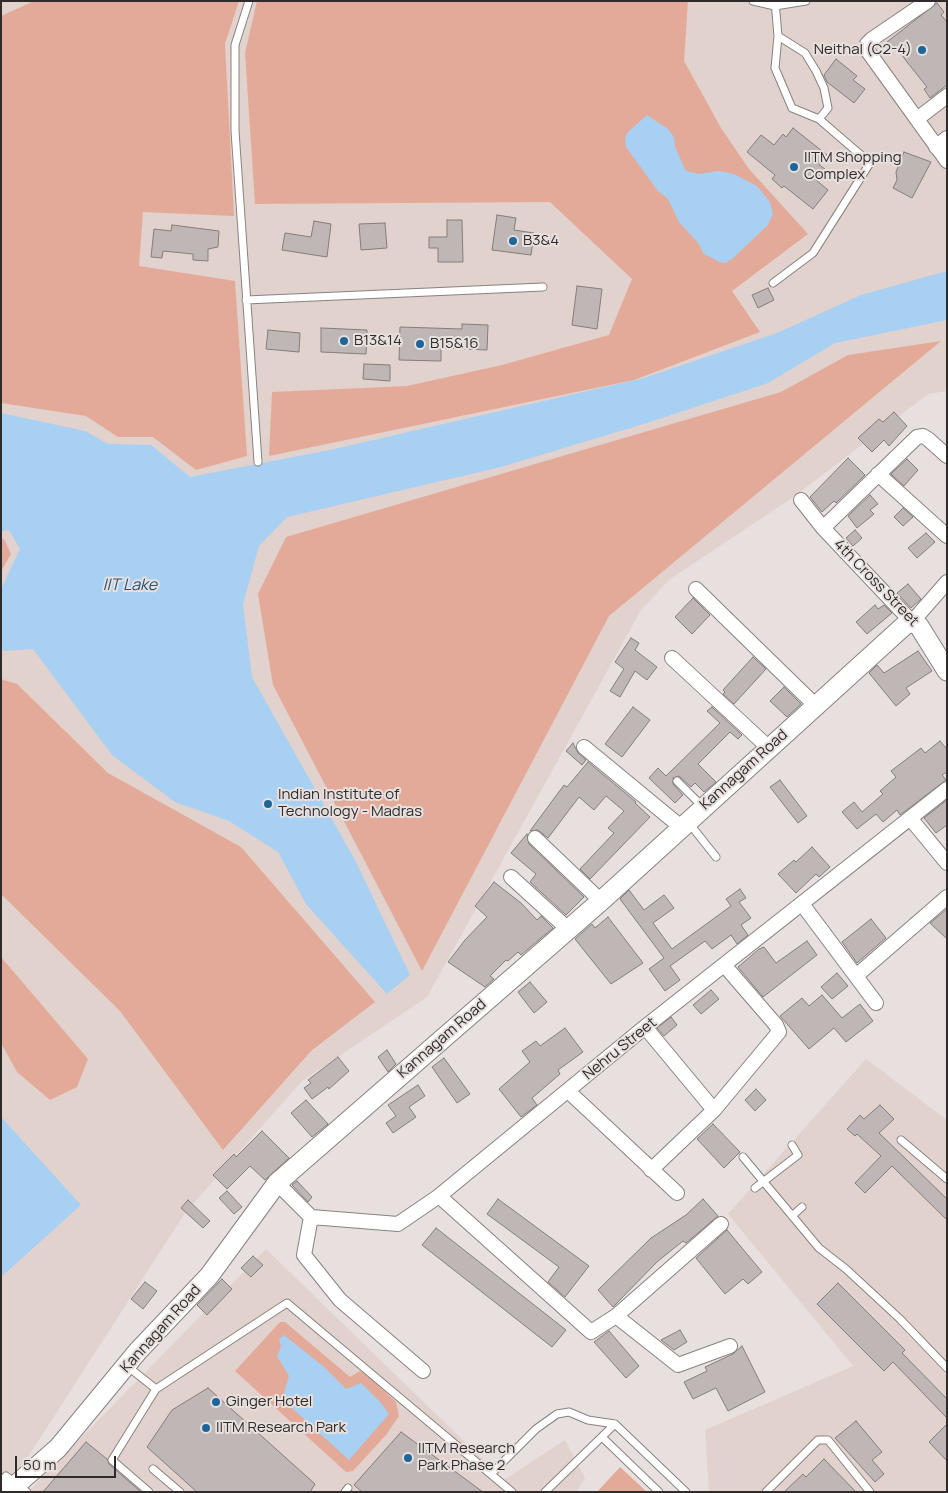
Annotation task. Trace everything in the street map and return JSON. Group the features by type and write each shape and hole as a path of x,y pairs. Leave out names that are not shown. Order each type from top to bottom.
{"street":[{"path":"928,1 867,44 867,50 917,119 941,143 947,161"},
{"path":"917,119 947,96"},
{"path":"823,528 920,436 928,439 946,455"},
{"path":"878,474 947,536"},
{"name":"4th Cross Street","path":"800,500 823,528 912,622 919,626 947,671"},
{"path":"912,622 947,582"},
{"path":"696,589 816,706"},
{"name":"Kannagam Road","path":"12,1485 58,1448 126,1365 209,1276 277,1183 601,901 906,624 912,622"},
{"path":"672,658 769,748"},
{"path":"584,747 684,824"},
{"name":"Nehru Street","path":"311,1218 398,1224 439,1196 645,1028 947,789"},
{"path":"910,818 947,863"},
{"path":"535,838 601,901"},
{"path":"511,877 568,929"},
{"path":"856,976 947,897"},
{"path":"802,904 876,1003"},
{"path":"651,1170 714,1110 779,1032 776,1024 725,966"},
{"path":"645,1028 714,1110"},
{"path":"568,1091 677,1193"},
{"path":"277,1183 311,1218 304,1255 340,1300 423,1371"},
{"path":"439,1196 591,1332 616,1316 721,1224"},
{"path":"616,1316 678,1365 730,1346"}],"lane":[{"path":"249,1 235,46 235,131 258,462"},
{"path":"752,1 775,4 806,1"},
{"path":"774,283 813,253 870,164 819,119 792,108 775,68 778,36 775,4"},
{"path":"778,36 804,53 816,71 824,88 828,108 819,119"},
{"path":"246,300 542,288"},
{"path":"677,781 703,807"},
{"path":"684,824 716,856"},
{"path":"901,1140 947,1179"},
{"path":"755,1188 798,1155 792,1145"},
{"path":"743,1157 819,1248 846,1269 900,1319 947,1368"},
{"path":"792,1216 802,1208"},
{"path":"149,1492 112,1460 156,1389 287,1303 512,1492"},
{"path":"126,1365 156,1389"},
{"path":"491,1474 536,1429 557,1414 569,1412 588,1420 615,1424 686,1492"},
{"path":"545,1492 615,1424"},
{"path":"602,1437 659,1492"},
{"path":"766,1492 818,1440 828,1440 870,1492"},
{"path":"153,1469 180,1492"}],"shaded area":[{"name":"Indian Institute of Technology - Madras","path":"1,1 947,1 947,391 928,394 795,496 670,579 641,610 427,997 302,1081 185,1213 26,1460 1,1488"},
{"path":"34,1 239,1 225,44 234,216 143,212 139,266 235,281 247,456 196,470 153,437 118,437 86,416 1,403 1,16"},
{"path":"257,1 688,1 684,61 721,128 749,169 808,234 732,291 760,332 634,380 269,456 272,392 407,386 502,365 609,335 632,279 550,202 255,204 245,53"},
{"path":"941,341 609,616 422,971 273,685 258,594 286,537 781,392 848,355"},
{"path":"1,539 4,539 11,554 1,571"},
{"path":"1,679 17,684 108,773 241,847 375,1002 311,1051 223,1150 120,1011 1,894"},
{"path":"1,957 88,1059 77,1087 50,1100 17,1072 1,1043"},
{"path":"866,1059 947,1120 947,1492 709,1492 705,1430 853,1366 728,1214"},
{"name":"IITM Research Park","path":"266,1249 504,1480 565,1440 585,1478 576,1492 28,1492"},
{"path":"280,1322 285,1322 350,1377 360,1371 367,1375 396,1402 399,1416 386,1435 353,1471 346,1472 235,1371"},
{"path":"620,1467 647,1492 597,1492"}],"water":[{"path":"647,115 668,129 674,137 675,147 686,171 698,174 719,171 734,174 757,186 770,202 773,214 768,225 732,259 725,263 719,262 703,253 699,244 679,222 668,199 658,191 626,147 625,138 628,132"},
{"name":"IIT Lake","path":"947,271 947,320 835,343 768,383 650,422 501,467 287,517 259,546 243,604 252,677 356,862 410,975 387,994 306,904 278,852 229,821 175,802 112,755 33,649 4,651 1,648 1,589 20,549 9,530 1,531 1,413 85,431 108,444 151,445 190,477 330,450 644,378 777,333 861,295"},
{"path":"1,1117 81,1205 1,1277"},
{"path":"284,1335 324,1367 346,1389 361,1383 389,1414 349,1460 282,1399 289,1376 277,1356 281,1347 279,1339"}],"building":[{"name":"Neithal (C2-4)","path":"937,3 944,12 941,15 947,22 947,85 930,98 924,89 927,87 897,48 894,51 887,42"},
{"path":"836,59 857,76 853,80 865,89 854,103 827,82 824,75"},
{"name":"IITM Shopping Complex","path":"793,128 827,155 819,165 825,169 816,180 828,190 813,209 784,186 782,188 772,179 775,175 747,152 761,135 774,145 783,134 786,137"},
{"path":"904,152 931,162 912,198 893,188 897,180 896,172"},
{"name":"B3&4","path":"497,215 516,218 514,230 534,233 531,255 492,250"},
{"path":"447,220 462,220 463,262 438,262 438,248 429,248 429,237 447,237"},
{"path":"314,221 331,224 327,257 282,250 285,233 311,237"},
{"path":"385,223 387,248 361,250 359,224"},
{"path":"172,225 219,231 218,247 208,249 208,261 193,260 193,254 163,251 162,258 151,257 154,229 171,231"},
{"path":"577,286 602,289 597,329 572,325"},
{"path":"768,288 774,300 758,308 752,295"},
{"path":"462,324 488,325 487,350 441,348 441,361 399,360 400,327 462,329"},
{"name":"B13&14","path":"321,328 367,330 366,354 321,352"},
{"path":"268,330 300,333 299,352 266,349"},
{"path":"364,364 390,365 390,381 363,379"},
{"path":"894,412 907,426 889,446 884,440 872,452 858,438 879,419 883,422"},
{"path":"848,458 865,475 836,503 834,501 822,512 810,497"},
{"path":"907,459 918,470 904,486 891,474"},
{"path":"870,495 878,504 870,510 874,514 857,528 848,516"},
{"path":"903,508 913,517 903,526 894,517"},
{"path":"855,530 862,538 853,546 846,538"},
{"path":"926,533 935,542 917,558 908,548"},
{"path":"908,584 921,599 911,608 897,593"},
{"path":"693,598 710,615 692,634 675,617"},
{"path":"875,605 878,609 884,605 892,613 867,634 856,622"},
{"path":"631,638 639,643 635,650 657,667 647,680 635,671 620,697 610,691 624,669 615,662"},
{"path":"918,651 932,671 906,688 910,694 896,706 869,673 877,665 884,673"},
{"path":"753,657 766,669 734,704 723,694 725,692 723,690"},
{"path":"784,687 801,704 787,717 770,701"},
{"path":"633,707 650,720 622,757 605,744"},
{"path":"712,707 742,735 738,739 730,732 698,764 716,782 704,792 695,783 691,787 679,776 673,778 673,784 683,795 675,803 649,778 658,768 666,776 720,723 707,711"},
{"path":"940,741 947,749 947,772 942,775 946,780 900,815 897,810 883,822 876,814 857,829 842,812 854,802 862,812 883,794 880,791 896,777 891,771 921,748 925,753"},
{"path":"573,743 578,753 586,760 582,765 566,751"},
{"path":"588,762 636,802 650,817 590,879 580,869 614,833 608,828 624,811 606,796 594,810 579,797 548,838 538,830 530,831 564,785 567,787"},
{"path":"780,780 807,816 798,823 770,787"},
{"path":"947,800 947,825 936,833 924,818"},
{"path":"527,834 529,844 584,897 566,915 530,882 536,874 511,853"},
{"path":"812,847 830,867 819,877 816,874 796,893 778,874 794,860 796,862"},
{"path":"494,882 521,903 537,920 541,916 553,928 521,955 518,952 508,961 506,960 490,976 494,979 485,987 448,962 465,940 487,917 475,906"},
{"path":"740,889 746,898 739,902 751,918 741,925 748,935 737,944 731,935 712,949 705,941 670,966 680,980 665,991 649,969 664,958 620,899 629,890 644,910 664,895 674,908 653,923 672,949 731,906 726,899"},
{"path":"947,909 947,939 930,923"},
{"path":"608,917 643,963 611,984 575,939 592,924 595,928"},
{"path":"871,919 886,938 857,963 842,942"},
{"path":"807,941 817,955 763,997 738,967 764,947 776,963"},
{"path":"837,973 848,986 832,999 821,987"},
{"path":"530,982 547,1002 534,1013 518,992"},
{"path":"711,990 719,999 701,1014 693,1005"},
{"path":"822,995 842,1018 860,1004 873,1021 846,1042 834,1028 809,1049 780,1016 802,998 809,1006"},
{"path":"671,1017 677,1025 664,1036 657,1028"},
{"path":"565,1028 583,1052 558,1070 560,1074 532,1098 537,1105 521,1117 499,1089 530,1062 522,1051 536,1041 540,1046"},
{"path":"387,1050 396,1064 388,1072 378,1057"},
{"path":"338,1057 349,1071 329,1089 328,1087 312,1099 304,1088 311,1083 308,1080"},
{"path":"444,1058 470,1094 457,1103 432,1067"},
{"path":"418,1085 425,1096 409,1107 416,1117 393,1133 386,1123 396,1116 388,1105"},
{"path":"756,1089 766,1100 755,1111 745,1100"},
{"path":"306,1100 328,1124 312,1137 291,1113"},
{"path":"880,1105 894,1119 879,1133 947,1199 947,1220 892,1166 865,1193 855,1183 881,1156 857,1134 855,1136 847,1129 860,1115 864,1119"},
{"path":"713,1124 740,1152 724,1168 697,1139"},
{"path":"262,1131 289,1158 265,1180 250,1166 227,1189 213,1175 234,1154 236,1157"},
{"path":"297,1181 312,1197 308,1202 292,1185"},
{"path":"227,1191 242,1207 234,1214 219,1198"},
{"path":"498,1199 589,1266 565,1297 548,1282 559,1267 487,1214"},
{"path":"703,1199 718,1216 686,1243 683,1241 658,1261 613,1307 598,1290 651,1238 686,1215"},
{"path":"188,1200 210,1221 203,1228 181,1208"},
{"path":"436,1228 566,1330 552,1347 422,1245"},
{"path":"727,1230 762,1272 748,1284 743,1279 725,1294 696,1258"},
{"path":"253,1256 263,1265 251,1277 241,1268"},
{"path":"222,1279 232,1289 207,1315 197,1305"},
{"path":"145,1282 157,1291 143,1309 131,1299"},
{"path":"838,1283 905,1350 902,1353 947,1399 947,1418 893,1362 884,1371 817,1304"},
{"path":"680,1330 687,1342 674,1350 661,1340"},
{"path":"609,1331 639,1366 626,1378 594,1342"},
{"path":"742,1346 765,1392 728,1411 716,1388 693,1399 684,1382 707,1371 705,1367 733,1354"},
{"name":"IITM Research Park","path":"208,1388 315,1484 310,1492 197,1492 147,1447 172,1410"},
{"path":"856,1421 882,1452 872,1460 884,1474 875,1482 835,1438"},
{"path":"947,1424 947,1461 929,1442"},
{"name":"IITM Research Park Phase 2","path":"401,1432 483,1492 362,1492 354,1485"},
{"path":"86,1442 107,1459 109,1464 141,1492 43,1492"},
{"path":"824,1459 856,1492 784,1492 803,1474 806,1477"}],"place":[{"name":"Neithal (C2-4)","path":"922,50"},
{"name":"IITM Shopping Complex","path":"794,167"},
{"name":"B3&4","path":"513,241"},
{"name":"B13&14","path":"344,341"},
{"name":"B15&16","path":"420,344"},
{"name":"Indian Institute of Technology - Madras","path":"268,804"},
{"name":"Ginger Hotel","path":"216,1402"},
{"name":"IITM Research Park","path":"206,1428"},
{"name":"IITM Research Park Phase 2","path":"408,1458"}]}
